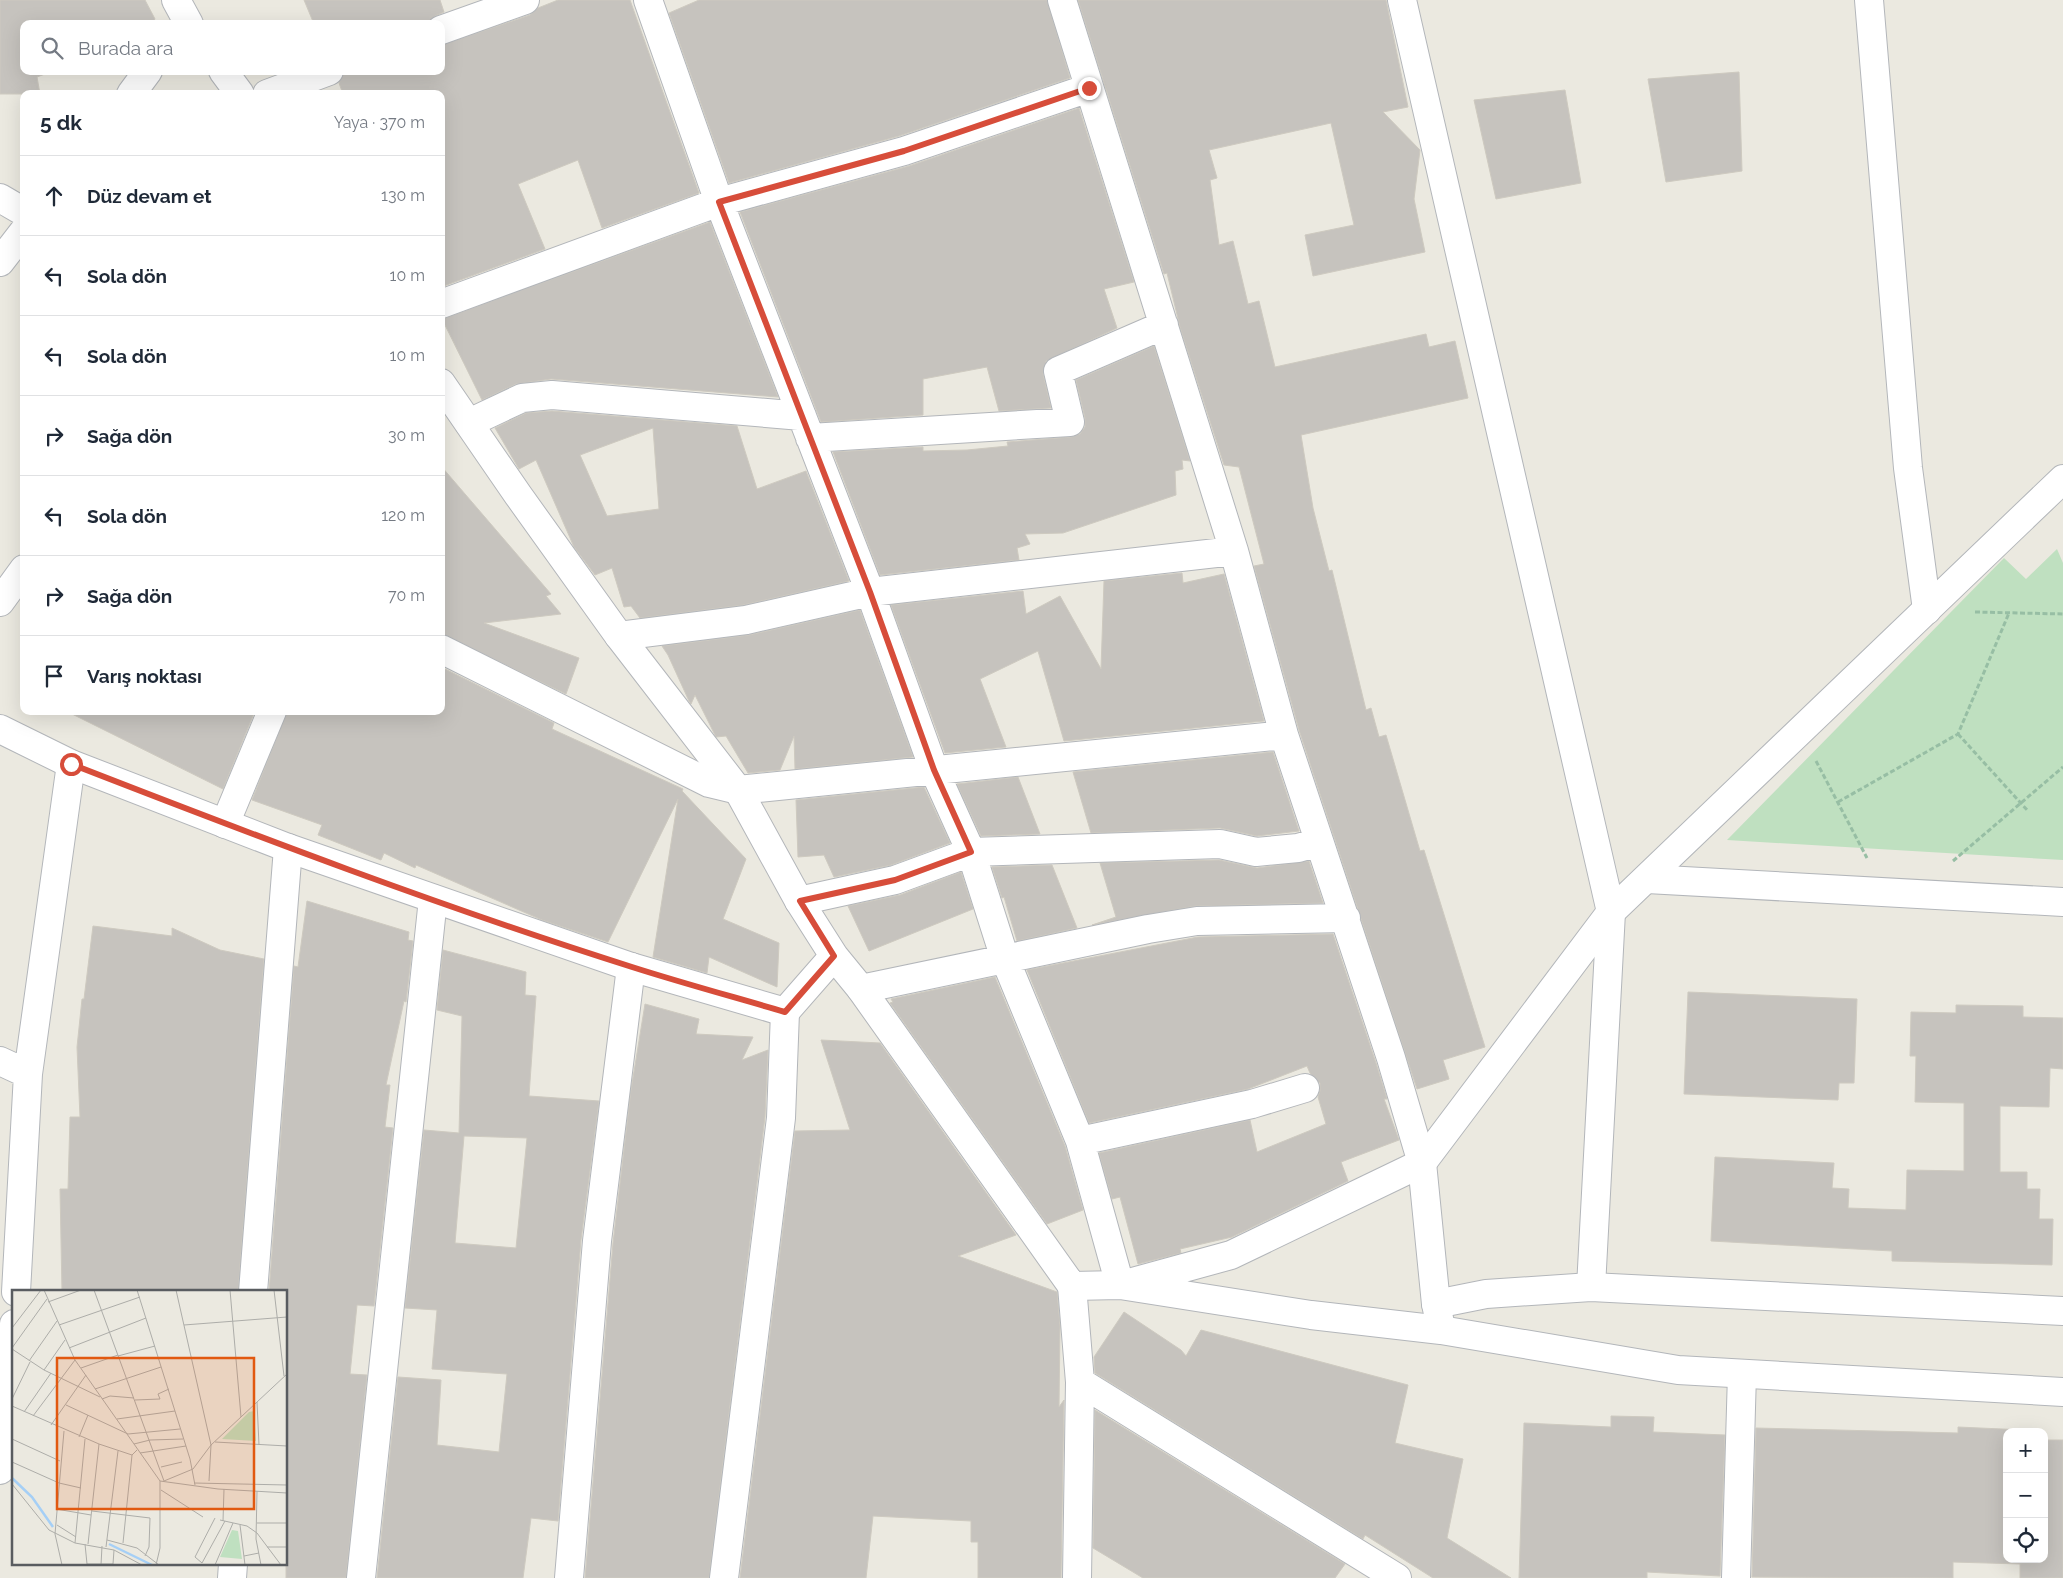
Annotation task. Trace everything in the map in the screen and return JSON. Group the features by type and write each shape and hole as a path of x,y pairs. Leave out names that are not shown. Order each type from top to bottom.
{"street":[{"path":"445,29 525,0"},
{"path":"648,0 719,202 870,592 934,770 971,852 1005,959 1080,1141 1120,1285"},
{"path":"1062,0 1234,551 1284,735 1346,918 1391,1058 1422,1163 1436,1304 1441,1330"},
{"path":"1402,0 1611,912 1591,1287"},
{"path":"1869,0 1908,468 1927,610"},
{"path":"134,90 145,75"},
{"path":"226,75 237,90"},
{"path":"278,90 318,75"},
{"path":"445,303 719,202 904,151 1089,88"},
{"path":"0,198 20,210"},
{"path":"0,262 20,236"},
{"path":"452,402 552,395 806,427 1070,422 1058,371 1164,325"},
{"path":"452,402 619,636 738,790 800,901 834,956 861,989 1072,1286 1080,1382 1077,1578"},
{"path":"1120,1285 1231,1255 1422,1163 1611,912 1648,879 2063,479"},
{"path":"619,636 746,620 870,592 1234,551"},
{"path":"0,602 20,575"},
{"path":"445,651 709,783 738,790 1284,735"},
{"path":"225,824 270,715"},
{"path":"0,729 71,764 288,848 631,967 785,1012"},
{"path":"16,1290 28,1074 71,764"},
{"path":"800,901 895,880 971,852 1220,844 1256,852 1298,848 1319,842"},
{"path":"253,1290 288,848"},
{"path":"1648,879 2063,902"},
{"path":"361,1578 433,899"},
{"path":"861,989 1148,929 1197,922 1346,918"},
{"path":"724,1578 780,1118 785,1012 834,956"},
{"path":"569,1578 597,1241 631,967"},
{"path":"0,1061 28,1074"},
{"path":"1080,1141 1252,1104 1305,1088"},
{"path":"1072,1286 1120,1285 1311,1315 1441,1330 1678,1370 2063,1392"},
{"path":"1436,1304 1486,1294 1591,1287 2063,1311"},
{"path":"0,1299 12,1304"},
{"path":"0,1470 12,1345"},
{"path":"1736,1578 1742,1374"},
{"path":"1080,1382 1397,1578"}],"path":[{"path":"1927,610 2063,614"},
{"path":"1838,802 1958,734 2009,613"},
{"path":"1801,732 1886,893"},
{"path":"1958,734 2028,811"},
{"path":"1915,894 2063,767"}],"green space":[{"path":"2057,549 2063,563 2063,860 1727,840 2004,558 2026,579"}],"building":[{"path":"0,0 145,0 154,20 20,20 20,75 42,75 37,77 39,90 20,90 20,94 0,94"},
{"path":"304,0 440,0 444,12 431,20 312,20"},
{"path":"558,0 630,0 699,193 602,228 578,160 518,184 545,249 445,286 445,90 342,90 339,83 342,75 445,75 445,44 530,15 538,8"},
{"path":"699,0 1047,0 1070,78 899,136 729,183 669,13"},
{"path":"1078,0 1386,0 1408,107 1383,112 1420,150 1414,199 1425,252 1313,276 1305,235 1354,225 1331,123 1209,150 1217,178 1210,180 1219,245 1233,241 1248,304 1259,301 1275,367 1426,334 1429,347 1455,341 1468,398 1301,435 1313,508 1329,571 1332,570 1366,710 1371,708 1379,737 1386,735 1420,851 1424,850 1485,1047 1443,1060 1449,1079 1417,1089 1299,730 1254,566 1264,564 1239,467 1224,465 1180,327 1167,273 1164,274"},
{"path":"1739,72 1742,171 1666,182 1648,79"},
{"path":"1565,90 1581,183 1496,199 1474,100"},
{"path":"1079,108 1134,282 1104,289 1117,328 1046,361 1043,374 1051,408 999,411 987,367 923,379 923,415 821,422 740,212 909,166"},
{"path":"710,222 778,397 551,379 516,384 482,400 445,325 445,318"},
{"path":"1154,346 1190,461 1182,460 1183,469 1175,471 1176,495 1063,533 1025,534 1030,544 1017,548 1019,560 880,575 833,452 923,447 923,451 967,450 1008,446 1007,442 1071,437 1080,434 1085,427 1085,418 1076,380"},
{"path":"552,411 737,426 757,489 806,471 849,581 743,605 640,618 631,606 624,607 612,568 595,575 574,547 536,460 519,469 495,428 526,413","holes":["653,428 659,509 607,516 580,455"]},
{"path":"445,471 551,594 546,596 561,614 484,623 579,658 566,694 445,636"},
{"path":"1182,573 1183,583 1224,574 1264,721 1064,741 1038,651 980,679 1006,747 945,753 891,605 1023,591 1026,614 1060,596 1101,669 1104,581"},
{"path":"860,610 913,757 795,769 794,736 780,770 748,773 726,736 716,737 695,695 691,704 662,646 749,635"},
{"path":"445,669 554,723 552,729 683,789 682,791 746,859 723,919 779,943 777,987 709,957 707,973 653,957 678,799 608,942 542,920 416,865 415,868 384,853 381,860 318,835 322,825 252,800 285,715 445,715"},
{"path":"74,715 253,715 223,789"},
{"path":"1273,752 1299,831 1257,836 1220,828 1091,833 1073,772"},
{"path":"1018,777 1040,834 981,836 957,784"},
{"path":"924,787 950,843 891,865 834,877 824,855 798,857 796,800"},
{"path":"1219,860 1257,868 1309,861 1323,903 1195,906 1092,925 1116,917 1100,863"},
{"path":"1052,865 1077,928 1017,941 1004,897 1002,898 992,867"},
{"path":"961,872 973,909 869,951 848,906 900,895"},
{"path":"307,901 409,932 408,940 413,941 406,1002 404,1001 386,1085 390,1085 385,1127 393,1128 374,1306 357,1305 350,1374 367,1375 346,1578 286,1578 286,1566 288,1566 288,1290 269,1290 294,966 298,967"},
{"path":"93,926 172,936 172,928 220,950 264,959 238,1290 62,1290 60,1189 68,1189 70,1117 80,1117 77,1047 82,999 84,999"},
{"path":"1333,934 1387,1099 1384,1099 1399,1140 1341,1162 1348,1181 1232,1237 1180,1249 1181,1253 1138,1264 1120,1197 1112,1199 1099,1153 1250,1120 1257,1152 1326,1124 1318,1097 1320,1083 1310,1073 1307,1066 1248,1089 1089,1123 1027,970 1198,937"},
{"path":"443,950 526,972 525,995 536,996 529,1096 599,1101 581,1240 558,1521 531,1518 523,1578 377,1578 398,1377 441,1380 437,1445 499,1452 507,1374 432,1369 437,1310 405,1308 424,1130 459,1133 462,1016 437,1010","holes":["464,1136 527,1138 516,1248 455,1243"]},
{"path":"995,977 1065,1146 1083,1210 1047,1224 890,1003 893,1002 891,999"},
{"path":"1688,992 1857,999 1854,1083 1839,1083 1838,1100 1684,1094"},
{"path":"645,1004 699,1019 696,1034 753,1037 742,1060 768,1050 765,1117 709,1578 585,1578 613,1243 631,1090"},
{"path":"1956,1005 2023,1006 2023,1017 2063,1018 2063,1069 2050,1068 2049,1107 2000,1106 2000,1172 2027,1172 2027,1189 2040,1189 2039,1219 2053,1219 2052,1265 1892,1261 1892,1251 1711,1241 1715,1157 1834,1163 1832,1188 1849,1189 1848,1208 1906,1210 1907,1170 1964,1171 1964,1103 1915,1102 1916,1056 1910,1056 1911,1012 1956,1013"},
{"path":"821,1040 880,1043 1016,1235 958,1256 1057,1292 1060,1326 1059,1407 1064,1400 1061,1578 978,1578 978,1542 971,1542 971,1521 873,1516 866,1578 740,1578 795,1131 850,1130"},
{"path":"1124,1312 1181,1350 1186,1356 1201,1330 1408,1385 1395,1443 1463,1459 1447,1538 1511,1578 1433,1578 1365,1535 1363,1539 1095,1373 1094,1357"},
{"path":"1095,1410 1345,1564 1335,1578 1143,1578 1093,1548"},
{"path":"1611,1416 1654,1417 1653,1432 1725,1435 1720,1576 1647,1572 1647,1578 1519,1578 1524,1423 1611,1427"},
{"path":"1958,1427 2003,1429 2003,1563 2048,1563 2048,1440 2063,1440 2063,1578 2020,1578 2020,1564 1953,1562 1953,1578 1752,1577 1756,1428 1958,1433"}],"route":[{"path":"71,764 288,848 433,899 631,967 785,1012 834,956 800,901 895,880 971,852 934,770 870,592 719,202 904,151 1089,88"}]}
